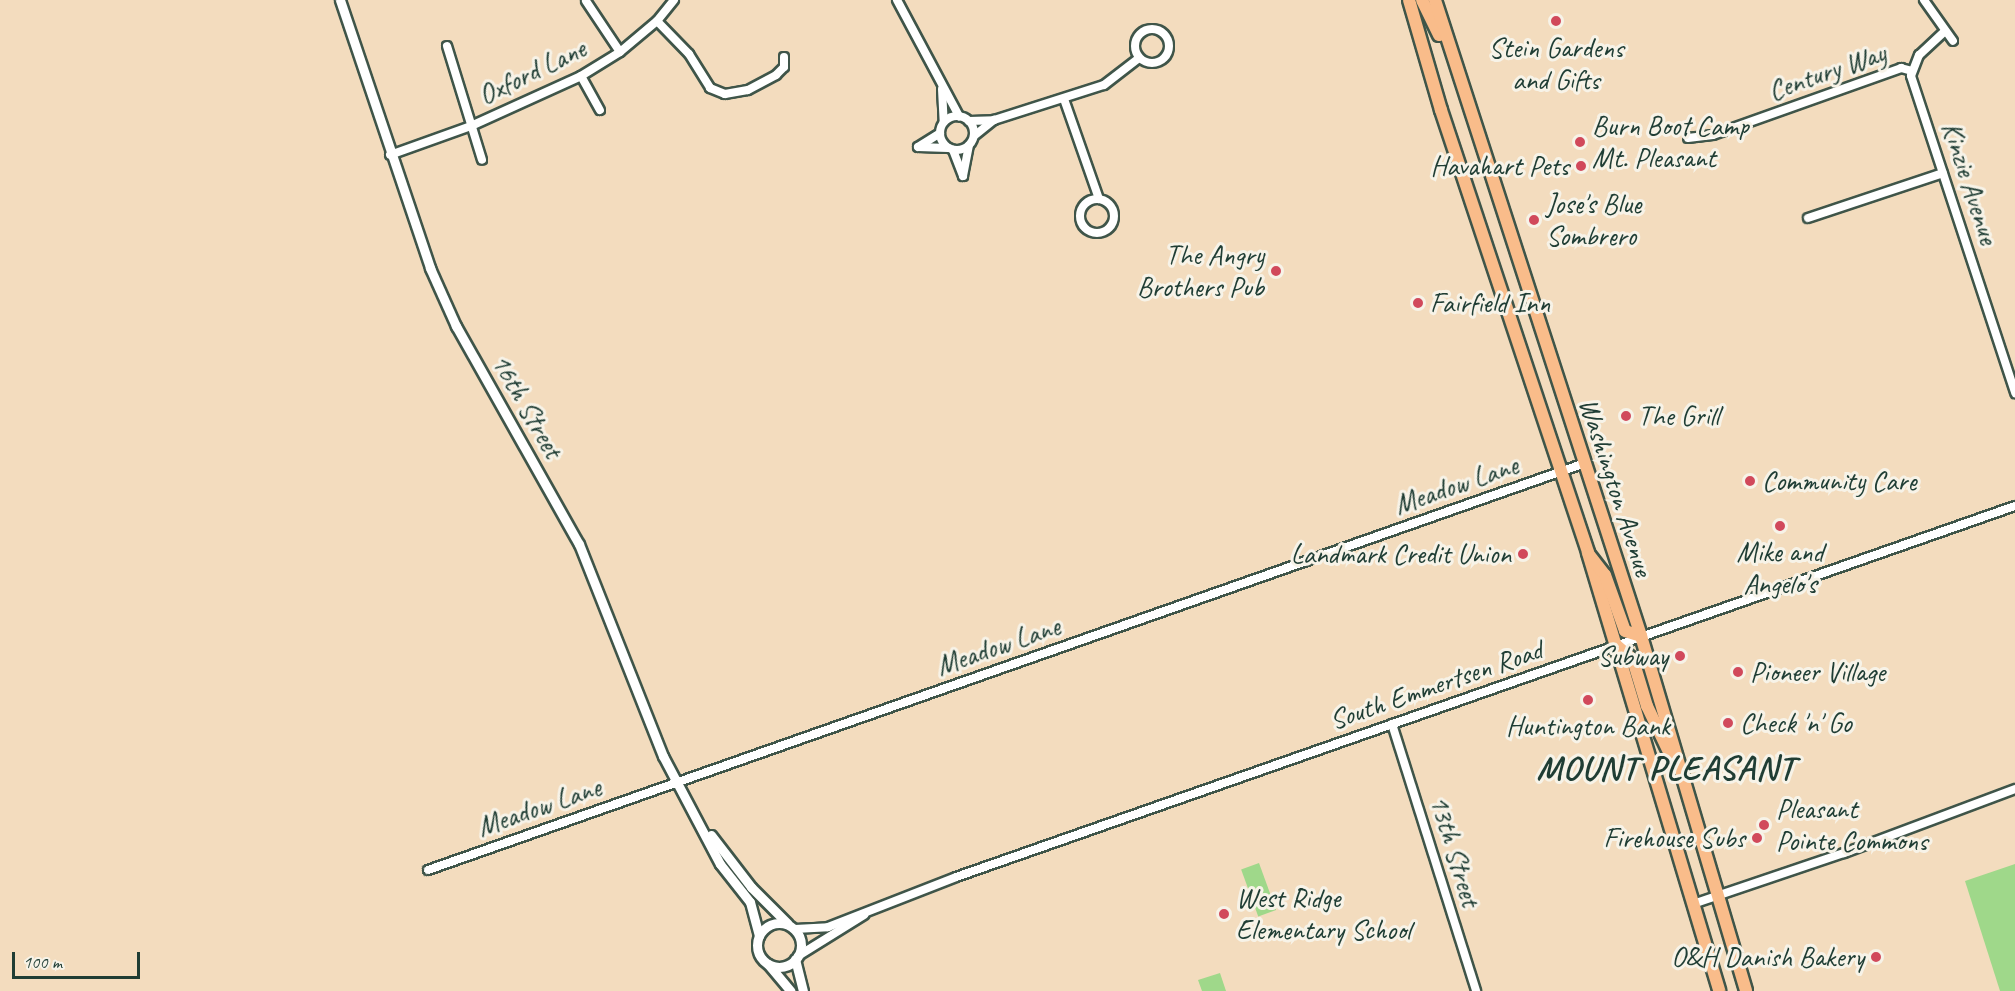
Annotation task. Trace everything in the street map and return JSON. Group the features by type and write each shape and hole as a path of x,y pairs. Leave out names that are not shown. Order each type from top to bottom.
{"main road":[{"name":"Washington Avenue","path":"1409,0 1559,473 1588,553 1719,991"},
{"path":"1422,0 1454,66"},
{"name":"Washington Avenue","path":"1435,0 1454,66 1582,464 1641,636 1746,991"},
{"path":"1588,553 1605,575 1625,631 1641,636"},
{"path":"1616,645 1633,660 1653,722 1682,776"}],"street":[{"name":"16th Street","path":"340,0 390,155 430,268 453,318 579,544 677,783 701,824 720,864 750,902 759,936 758,950 791,991"},
{"name":"Oxford Lane","path":"390,155 471,126 581,76 620,52 657,21 674,0"},
{"path":"897,0 942,89 959,116 969,121 994,120 1104,85 1139,58"},
{"path":"1924,0 1953,41"},
{"path":"586,1 620,52"},
{"path":"657,21 689,54 710,88 725,94 748,90 776,75 784,67 784,57"},
{"path":"1155,29 1164,35 1169,45 1165,57 1155,63 1139,58 1135,43 1140,33 1155,29"},
{"path":"1912,70 1919,55 1945,31"},
{"path":"447,46 482,160"},
{"name":"Century Way","path":"1688,138 1713,135 1901,68 1912,70"},
{"name":"Kinzie Avenue","path":"1912,70 1942,173 2015,393"},
{"path":"581,76 600,110"},
{"path":"942,89 944,122 940,133 918,147 950,149 969,146"},
{"path":"1064,99 1099,199 1108,203 1114,218 1109,228 1094,233 1084,228 1080,211 1087,201 1099,199"},
{"path":"944,122 959,116"},
{"path":"940,133 963,176 969,146 974,135 994,120"},
{"path":"969,121 974,135"},
{"path":"1808,218 1942,173"},
{"name":"Meadow Lane","path":"428,870 1582,464"},
{"name":"South Emmertsen Road","path":"792,927 828,927 1392,724 2015,506"},
{"name":"13th Street","path":"1392,724 1476,991"},
{"path":"1693,904 1718,897 2015,789"},
{"name":"16th Street","path":"701,824 752,887 792,927"},
{"name":"South Emmertsen Road","path":"797,958 873,909"},
{"path":"759,936 769,925 792,927 801,942 797,958 803,991"},
{"path":"768,964 780,967 797,958"}],"green space":[{"path":"1259,863 1276,910 1258,916 1241,869"},
{"path":"2015,864 2015,991 2000,991 1965,881"},
{"path":"1220,973 1226,991 1202,991 1198,980"}],"place":[{"name":"Stein Gardens and Gifts","path":"1556,21"},
{"name":"Burn Boot Camp Mt. Pleasant","path":"1580,142"},
{"name":"Havahart Pets","path":"1581,166"},
{"name":"Jose's Blue Sombrero","path":"1534,220"},
{"name":"The Angry Brothers Pub","path":"1276,271"},
{"name":"Fairfield Inn","path":"1418,303"},
{"name":"The Grill","path":"1626,416"},
{"name":"Community Care","path":"1750,481"},
{"name":"Mike and Angelo's","path":"1780,526"},
{"name":"Landmark Credit Union","path":"1523,554"},
{"name":"Subway","path":"1680,656"},
{"name":"Pioneer Village","path":"1738,672"},
{"name":"Huntington Bank","path":"1588,700"},
{"name":"Check 'n' Go","path":"1728,723"},
{"name":"Pleasant Pointe Commons","path":"1764,825"},
{"name":"Firehouse Subs","path":"1757,838"},
{"name":"West Ridge Elementary School","path":"1224,914"},
{"name":"O&H Danish Bakery","path":"1876,957"}],"district":[{"name":"MOUNT PLEASANT","path":"1666,768"}]}
